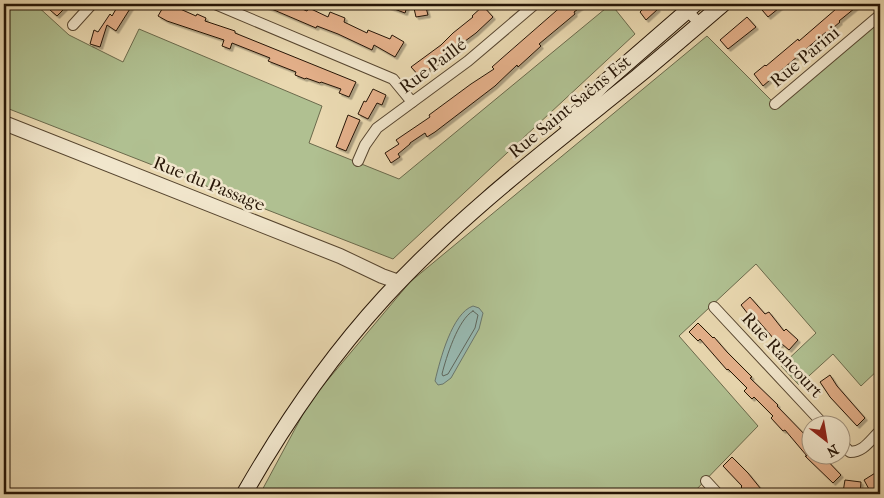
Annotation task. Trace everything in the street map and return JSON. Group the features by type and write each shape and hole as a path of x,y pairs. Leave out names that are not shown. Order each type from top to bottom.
{"main road":[{"name":"Rue Saint-Saëns Est","path":"515,175 723,4"},
{"name":"Rue Saint-Saëns Est","path":"515,175 603,84 688,6"},
{"path":"244,494 307,393 349,338 399,282 440,242 515,175"}],"street":[{"path":"73,25 92,4"},
{"path":"216,4 393,79 412,102"},
{"name":"Rue Paillé","path":"358,161 365,145 377,128 468,62 535,4"},
{"path":"688,6 700,24"},
{"name":"Rue Parini","path":"774,104 880,15"},
{"name":"Rue du Passage","path":"4,123 340,256 399,282"},
{"name":"Rue Rancourt","path":"714,307 816,416"},
{"path":"852,452 858,452 865,447 880,431"},
{"path":"706,482 718,494"}],"green space":[{"path":"4,4 35,4 69,35 123,62 139,29 322,106 309,143 399,179 611,4 635,34 393,259 4,107"},
{"path":"880,15 880,368 861,386 833,354 799,385 781,366 816,333 756,264 679,336 758,426 692,494 260,494 310,401 410,282 707,36 775,104"}],"water":[{"path":"473,306 479,308 483,313 479,329 451,378 438,385 435,381 448,338 459,318 466,310"}],"building":[{"path":"56,4 61,4 65,8 57,16 50,10"},
{"path":"119,4 133,4 116,31 107,25 100,47 90,44 94,30 98,32 110,14 112,16"},
{"path":"165,4 196,16 197,14 206,18 205,21 235,31 235,33 356,82 349,97 339,93 341,89 295,75 296,72 268,61 270,58 232,43 230,49 222,46 224,40 167,21 158,16"},
{"path":"260,4 290,4 307,11 309,8 328,17 330,12 345,18 344,22 367,33 368,30 390,39 392,35 404,42 395,57 374,45 372,50 338,34 317,26 316,28"},
{"path":"381,4 408,4 405,13"},
{"path":"413,4 425,4 428,15 416,17"},
{"path":"564,4 585,4 495,86 435,132 427,137 425,133 410,143 398,154 400,157 391,163 385,153 399,144 396,140 494,69 492,67"},
{"path":"637,4 654,4 658,9 646,20"},
{"path":"757,4 784,4 768,17"},
{"path":"831,4 860,4 763,86 754,74 798,39 799,41 836,9"},
{"path":"483,6 493,17 457,47 451,55 434,65 420,77 411,67 441,45"},
{"path":"747,17 756,27 728,49 720,40"},
{"path":"373,89 386,95 382,105 377,103 368,119 358,114 364,101 366,102"},
{"path":"348,115 360,120 346,151 336,147"},
{"path":"750,297 765,314 769,312 784,331 786,329 798,340 789,350 782,344 780,346 755,317 752,319 741,305"},
{"path":"698,323 714,337 752,377 750,378 802,432 802,450 785,430 783,431 771,418 773,416 754,397 752,399 744,391 747,388 727,370 700,339 698,341 689,332"},
{"path":"830,375 837,386 865,418 857,426 852,421 852,416 848,416 830,397 820,382"},
{"path":"732,457 765,494 748,494 741,487 723,466"},
{"path":"815,466 832,466 841,475 833,483"},
{"path":"880,470 880,485 870,491 864,480"},
{"path":"845,480 861,482 860,494 843,492"}]}
